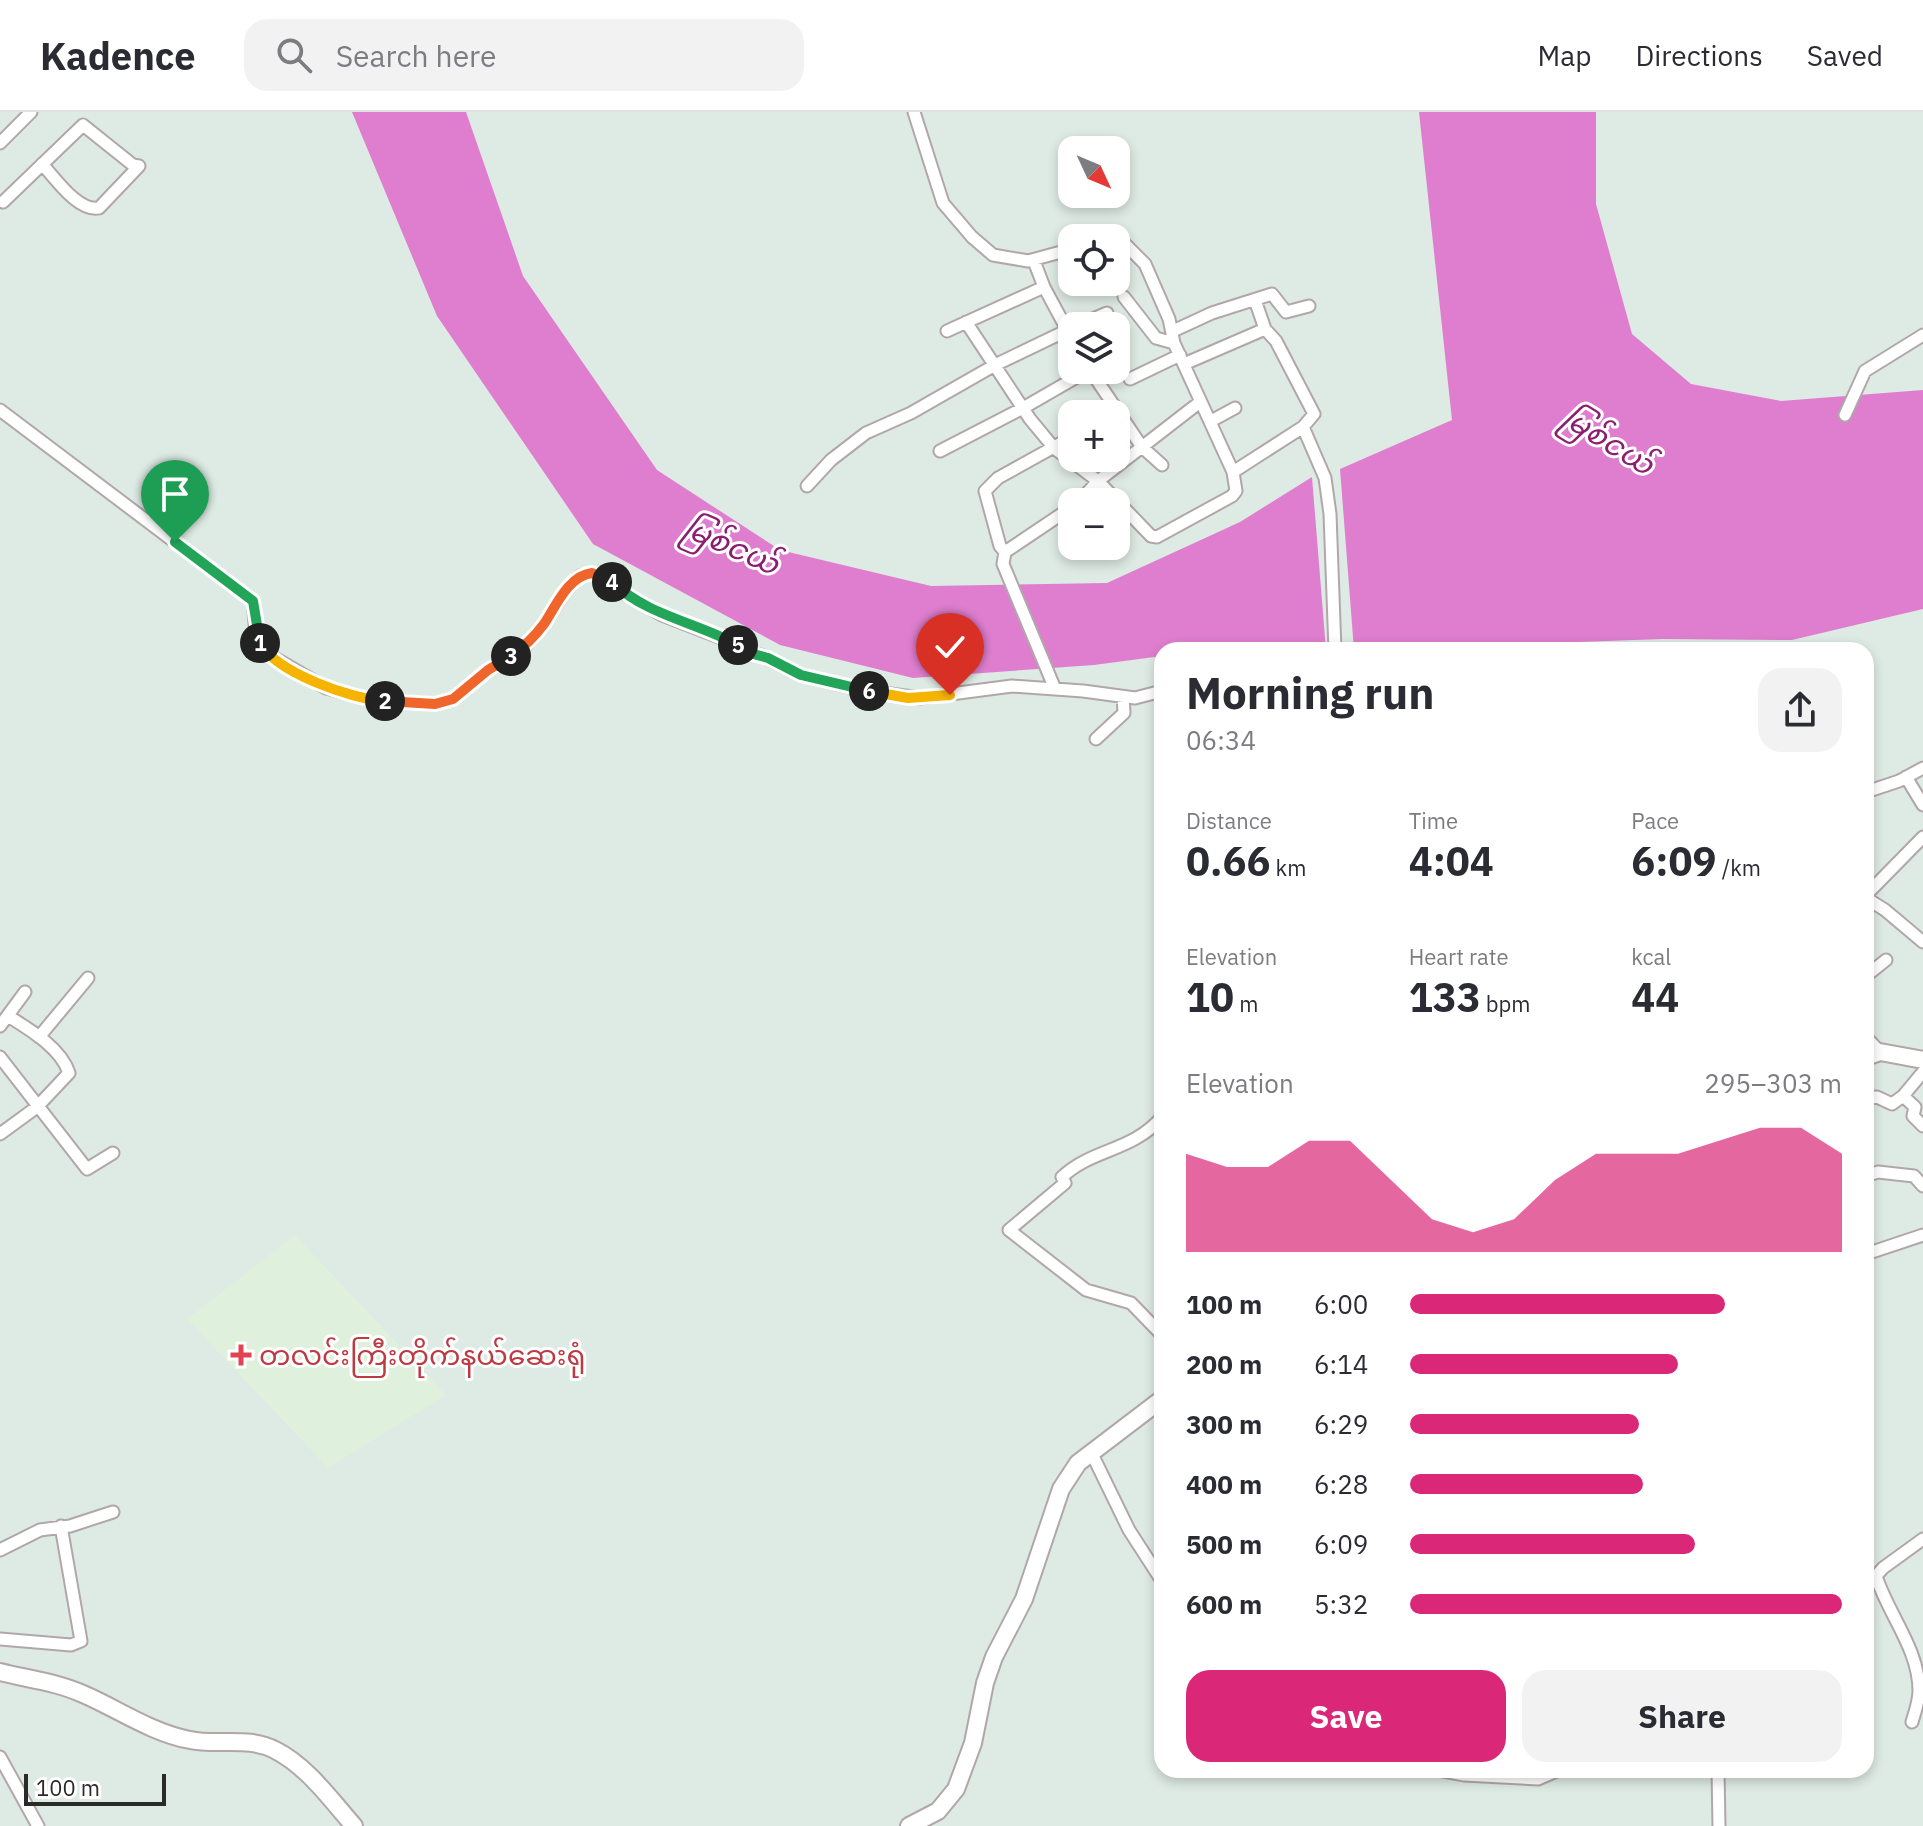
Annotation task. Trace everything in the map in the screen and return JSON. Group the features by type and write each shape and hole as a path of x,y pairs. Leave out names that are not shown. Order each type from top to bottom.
{"street":[{"path":"0,143 31,112"},
{"path":"914,112 943,203 972,237 993,255 1034,261 1058,253"},
{"path":"1,203 42,164 83,125 133,165 139,166 99,208 94,209 84,207 42,164"},
{"path":"966,322 1023,408 1054,448 1098,481 1154,538 1236,491 1233,472 1182,360 1145,264 1130,249"},
{"path":"1034,261 1044,287 1060,312"},
{"path":"947,331 1044,287"},
{"path":"1124,297 1156,338 1174,337 1212,313 1272,294 1286,312 1309,306"},
{"path":"1233,472 1303,427 1314,414 1276,341 1265,329 1255,300"},
{"path":"1130,379 1265,329"},
{"path":"1845,415 1865,371 1923,335"},
{"path":"807,486 831,460 866,433 911,413 995,365 1058,337"},
{"path":"940,451 1065,384"},
{"path":"1092,488 1200,402"},
{"path":"1211,421 1235,408"},
{"path":"2,415 253,601 256,634 266,653 306,677 338,691 373,700 435,704 453,699 527,644 543,626 566,590 580,576 592,573 606,578 624,593 662,615 724,639 746,652 768,658 801,675 829,683 908,698 1012,686 1135,698 1154,693"},
{"path":"1303,427 1325,478 1330,514 1335,642"},
{"path":"1130,433 1162,465"},
{"path":"1055,689 1004,558 985,491 998,478 1058,446"},
{"path":"1004,558 1058,518"},
{"path":"1096,739 1124,713 1123,697"},
{"path":"1874,789 1923,768"},
{"path":"1906,777 1923,805"},
{"path":"1874,895 1923,837"},
{"path":"1874,906 1923,942"},
{"path":"1874,970 1886,960"},
{"path":"39,1037 88,978"},
{"path":"0,1026 25,992"},
{"path":"0,1134 37,1107 69,1073 66,1064 39,1037 8,1016"},
{"path":"1874,1054 1923,1060"},
{"path":"0,1057 87,1169 113,1153"},
{"path":"1874,1098 1892,1104 1923,1072"},
{"path":"1903,1096 1915,1107 1913,1116 1923,1126"},
{"path":"1154,1126 1125,1146 1076,1164 1062,1177 1065,1183 1009,1230 1086,1290 1131,1303 1154,1327"},
{"path":"1874,1173 1914,1176 1923,1186"},
{"path":"1874,1251 1923,1235"},
{"path":"909,1826 938,1811 956,1789 973,1743 985,1683 994,1657 1024,1599 1061,1489 1078,1463 1154,1405"},
{"path":"1091,1452 1129,1530 1154,1569"},
{"path":"0,1550 24,1536 113,1512"},
{"path":"0,1639 71,1645 81,1641 61,1526"},
{"path":"1912,1722 1920,1674 1876,1576 1923,1539"},
{"path":"0,1672 45,1680 70,1689 191,1741 247,1743 274,1749 294,1762 317,1784 354,1826"},
{"path":"0,1757 36,1825"},
{"path":"1520,1778 1540,1778"},
{"path":"1718,1778 1719,1826"}],"shaded area":[{"path":"295,1235 446,1395 328,1468 187,1319"}],"water":[{"name":"မြစ်ငယ်","path":"352,112 466,112 523,276 657,470 780,550 931,586 1107,583 1240,522 1312,477 1325,642 1154,642 1154,657 1094,665 913,678 780,645 593,544 437,316"},
{"name":"မြစ်ငယ်","path":"1419,112 1596,112 1596,204 1632,334 1691,384 1781,401 1923,390 1923,609 1792,640 1353,642 1340,469 1452,420"}],"place":[{"name":"တလင်းကြီးတိုက်နယ်ဆေးရုံ","path":"241,1355"}],"route":[{"path":"175,542 253,601 256,634 266,653 326,688 373,700 435,704 453,699 527,644 543,626 566,590 587,573 606,578 624,593 662,615 738,645 746,652 768,658 792,672 829,683 908,698 950,695"}]}
